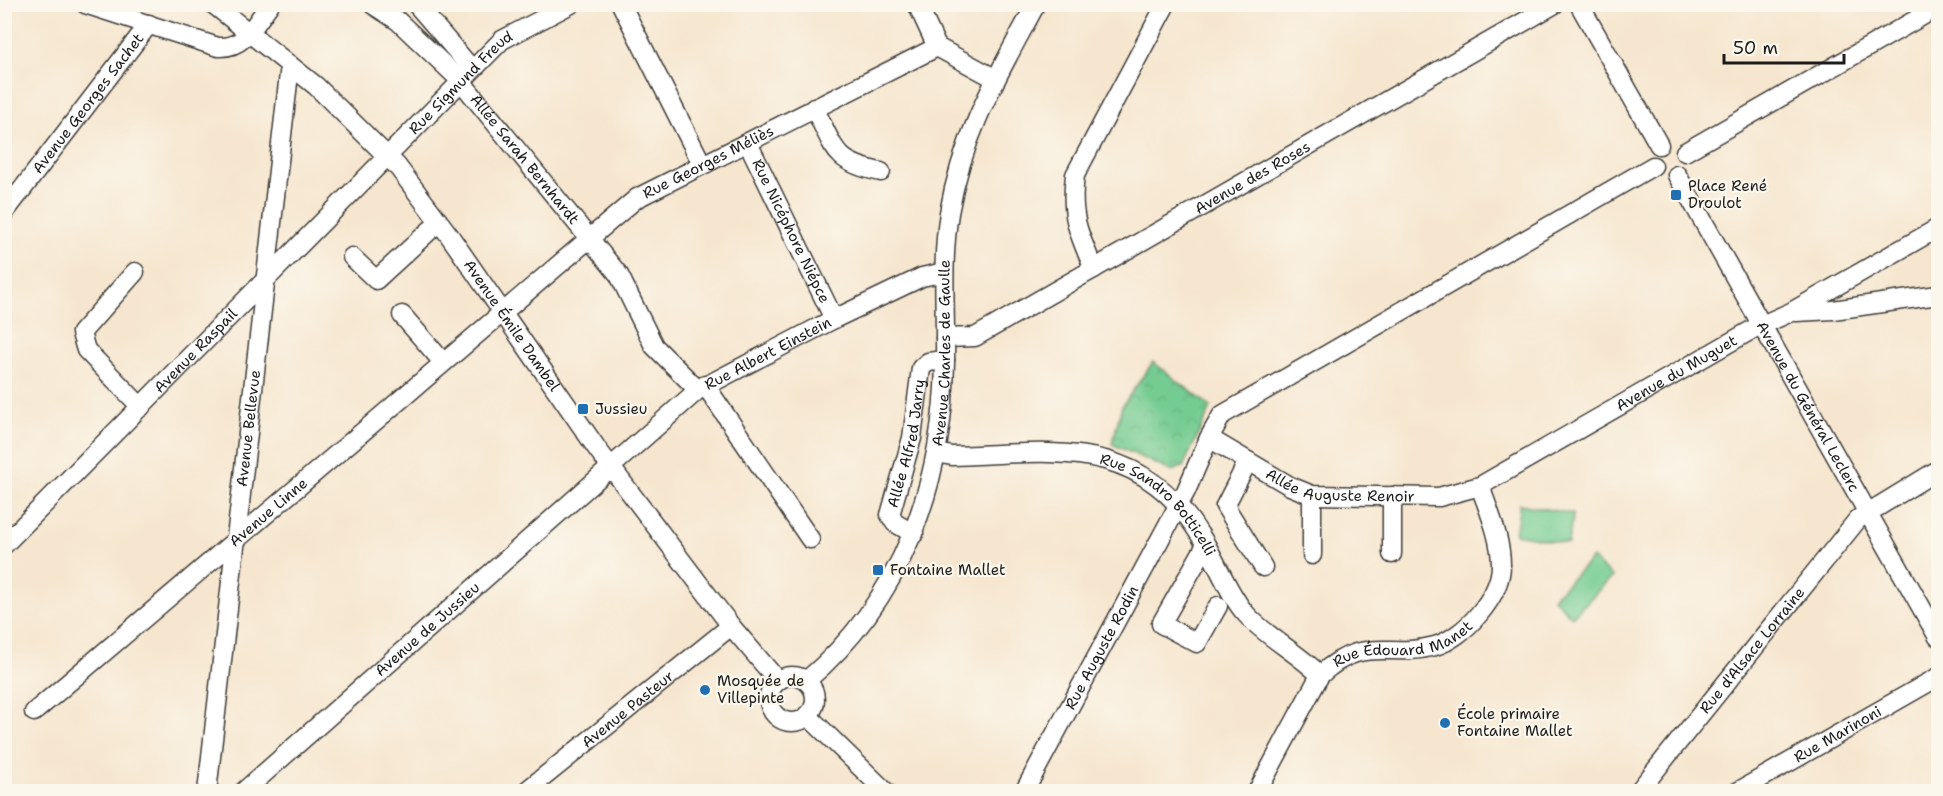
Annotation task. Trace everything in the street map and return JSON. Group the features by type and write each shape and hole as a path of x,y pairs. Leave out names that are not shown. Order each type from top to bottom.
{"street":[{"path":"85,4 149,24"},
{"name":"Avenue Émile Dambel","path":"213,4 290,65 388,156 439,222 611,467 731,626 778,681"},
{"path":"249,32 270,4"},
{"path":"372,4 398,21 466,75"},
{"path":"416,4 466,75"},
{"name":"Rue Sigmund Freud","path":"388,156 502,40 571,4"},
{"path":"621,4 702,164"},
{"path":"917,4 937,47 996,79"},
{"name":"Avenue Charles de Gaulle","path":"806,681 850,635 896,568 914,534 938,453 943,417 944,272 946,234 955,185 977,114 1036,4"},
{"path":"1094,269 1076,231 1072,201 1075,175 1166,4"},
{"name":"Avenue des Roses","path":"945,338 975,337 1555,4"},
{"path":"1579,4 1659,145"},
{"path":"1685,152 1938,7"},
{"name":"Avenue Georges Sachet","path":"4,213 149,24 218,47 231,48 249,32"},
{"name":"Rue Georges Méliès","path":"501,312 637,198 937,47"},
{"name":"Avenue Bellevue","path":"207,792 290,65"},
{"name":"Allée Sarah Bernhardt","path":"466,75 619,275 654,346 701,387 810,539"},
{"path":"814,108 841,159 855,167 881,172"},
{"path":"1671,142 1682,147 1685,152 1687,162 1677,175 1661,175 1653,166 1653,155 1659,145 1671,142"},
{"name":"Rue Nicéphore Niépce","path":"748,143 834,319"},
{"name":"Avenue Raspail","path":"4,545 388,156"},
{"name":"Rue Auguste Rodin","path":"1024,792 1178,506 1222,415 1653,166"},
{"name":"Avenue du Général Leclerc","path":"1677,175 1938,637"},
{"path":"352,257 376,280 439,222"},
{"name":"Avenue du Muguet","path":"1480,486 1761,325 1791,312 1938,228"},
{"path":"135,272 81,333 86,350 141,407"},
{"name":"Rue Albert Einstein","path":"611,467 701,387 922,277 944,272"},
{"path":"1791,312 1833,310 1938,296"},
{"name":"Avenue Linne","path":"34,712 501,312"},
{"path":"402,315 442,361"},
{"name":"Allée Alfred Jarry","path":"914,534 895,523 890,515 912,438 921,368 928,362 945,360"},
{"name":"Allée Auguste Renoir","path":"1209,438 1312,495 1439,496 1480,486"},
{"name":"Rue Sandro Botticelli","path":"938,453 952,456 1068,453 1094,456 1112,461 1160,485 1206,545 1245,614 1320,675"},
{"path":"1248,461 1225,506 1263,567"},
{"name":"Avenue de Jussieu","path":"243,792 611,467"},
{"name":"Rue d'Alsace Lorraine","path":"1638,792 1858,519 1867,511 1938,470"},
{"name":"Rue Édouard Manet","path":"1257,792 1320,675 1345,656 1365,650 1434,646 1458,636 1477,618 1501,569 1498,539 1480,486"},
{"path":"1312,495 1312,555"},
{"path":"1392,496 1392,554"},
{"path":"1206,545 1161,624 1197,643 1218,606"},
{"name":"Avenue Pasteur","path":"525,792 731,626"},
{"path":"792,676 806,681 815,698 807,716 795,721 777,716 769,698 778,681 792,676"},
{"name":"Rue Marinoni","path":"1737,792 1938,677"},
{"path":"807,716 886,792"}],"green space":[{"path":"1153,362 1211,407 1183,467 1171,471 1112,444 1122,406"},
{"path":"1520,504 1573,514 1568,544 1515,534"},
{"path":"1592,558 1612,577 1572,617 1553,598"}],"place":[{"name":"Place René Droulot","path":"1676,195"},
{"name":"Jussieu","path":"583,409"},
{"name":"Fontaine Mallet","path":"878,570"},
{"name":"Mosquée de Villepinte","path":"705,690"},
{"name":"École primaire Fontaine Mallet","path":"1445,723"}]}
